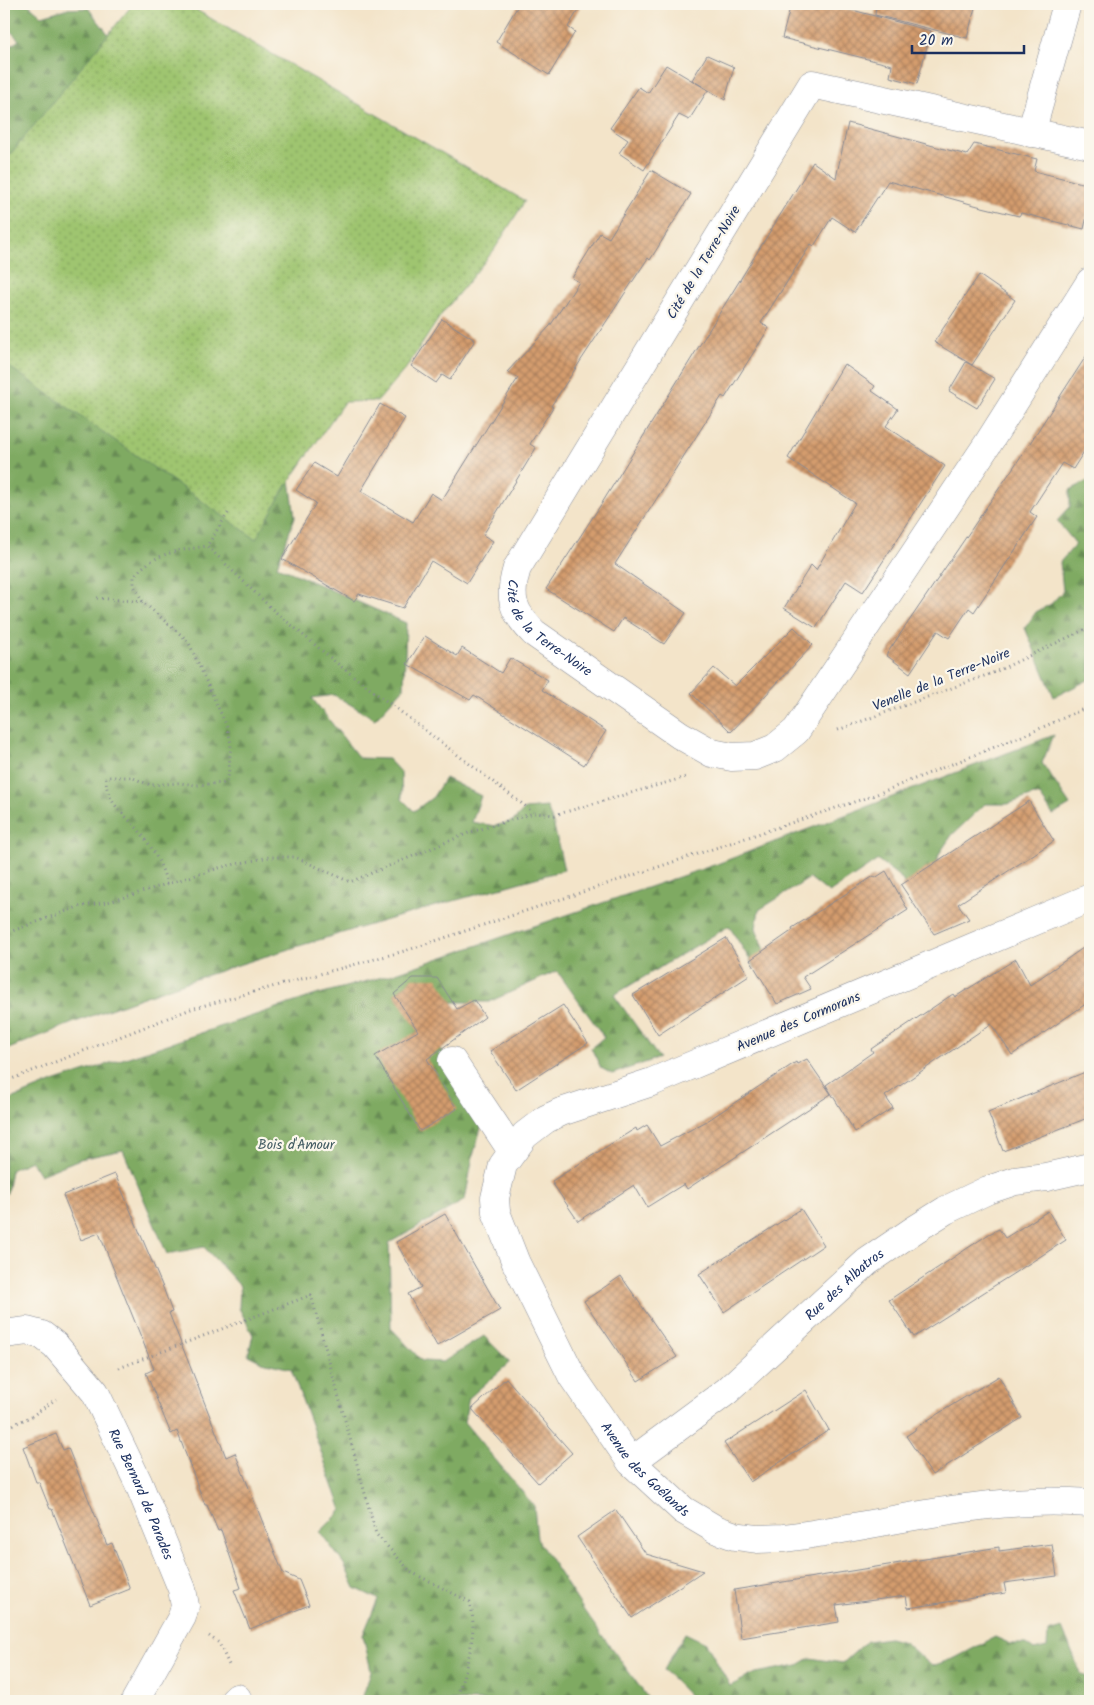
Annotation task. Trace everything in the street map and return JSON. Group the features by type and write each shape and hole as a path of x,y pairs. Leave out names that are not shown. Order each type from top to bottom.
{"street":[{"path":"1031,133 1067,4"},
{"name":"Cité de la Terre-Noire","path":"1090,145 812,84 517,568 511,587 512,600 517,613 534,633 680,736 712,753 732,757 754,756 775,748 796,731 987,445 1090,282"},
{"name":"Avenue des Cormorans","path":"512,1151 534,1126 561,1112 660,1079 1090,898"},
{"path":"452,1061 512,1151"},
{"name":"Avenue des Goélands","path":"512,1151 503,1165 495,1198 502,1232 536,1308 572,1376 631,1462 666,1495 698,1521 735,1536 757,1540 826,1533 886,1520 1002,1502 1056,1500 1090,1503"},
{"name":"Rue des Albatros","path":"631,1462 727,1391 867,1262 914,1230 946,1210 988,1190 1015,1181 1046,1177 1090,1167"},
{"name":"Rue Bernard de Parades","path":"4,1334 28,1331 42,1335 55,1346 95,1392 114,1428 182,1589 184,1606 182,1617 135,1701"}],"path":[{"path":"167,885 164,868 148,843 139,831 125,819 105,790 106,777 131,777 150,785 178,783 188,786 223,783 228,780 231,744 223,715 188,641 143,602 134,586 134,576 145,564 167,553 207,546 228,513"},
{"path":"207,546 272,609 344,669 534,813"},
{"path":"97,598 143,602"},
{"name":"Venelle de la Terre-Noire","path":"796,731 822,734 859,724 995,672 1090,627"},
{"path":"4,1082 191,1009 408,950 872,796 1032,732 1090,706"},
{"path":"4,934 78,907 112,901 222,867 269,856 295,857 350,882 472,832 534,813 555,815 690,776 712,753"},
{"path":"4,1429 32,1416 85,1380 311,1296 376,1534 411,1572 470,1602 474,1617 474,1631 456,1701"},
{"path":"182,1617 219,1643 240,1690 235,1700"}],"green space":[{"path":"4,4 28,4 42,16 65,9 88,8 117,45 4,186 4,51 19,40 4,24"},
{"path":"133,4 186,4 525,201 494,250 441,315 407,367 378,401 344,402 283,491 256,539 4,363 4,162"},
{"path":"4,361 288,465 295,517 277,566 406,623 404,688 375,719 334,695 312,698 359,758 388,759 401,773 402,799 414,811 433,797 445,778 481,796 472,822 495,826 513,821 525,809 547,807 554,826 564,870 351,930 211,974 72,1023 4,1051"},
{"path":"1090,480 1090,679 1054,697 1025,628 1036,612 1051,604 1063,591 1060,562 1076,544 1057,521 1070,507 1070,490"},
{"name":"Bois d'Amour","path":"1054,735 1042,763 1070,805 1053,815 1040,796 1034,795 1008,804 985,804 952,835 939,854 932,886 913,899 901,878 878,860 829,893 810,878 759,910 756,928 768,961 756,970 729,926 614,995 659,1058 612,1074 601,1068 591,1048 604,1037 557,971 489,1002 452,1002 427,1026 483,1121 473,1156 465,1200 389,1243 391,1328 422,1361 443,1362 484,1336 510,1362 469,1398 464,1422 534,1506 537,1539 585,1612 650,1701 365,1701 363,1696 371,1671 363,1635 378,1599 355,1588 344,1564 320,1532 342,1510 291,1369 262,1362 248,1355 253,1335 239,1308 240,1286 204,1247 167,1254 123,1150 80,1159 40,1175 31,1161 11,1170 7,1193 4,1194 4,1102 56,1081 319,994 390,975 717,864"},
{"path":"1062,1628 1081,1674 1090,1679 1090,1701 694,1701 664,1670 685,1633 706,1643 730,1686 756,1673 798,1665 810,1658 843,1663 867,1641 889,1638 904,1642 932,1666 955,1658 995,1637 1011,1644 1026,1644 1034,1650 1047,1647 1048,1632"}],"building":[{"path":"519,4 582,4 568,27 575,32 549,75 496,42"},
{"path":"791,4 830,4 931,31 917,84 890,77 892,65 782,38"},
{"path":"876,4 976,4 967,38 875,15"},
{"path":"707,55 734,67 725,100 692,80"},
{"path":"666,65 708,90 689,120 679,115 644,170 619,153 628,140 610,128 639,87 648,93"},
{"path":"848,123 967,155 974,144 1037,159 1034,171 1090,185 1090,203 1084,229 1021,213 1019,216 978,206 888,181 855,232 832,217 814,246 811,244 761,323 769,328 725,398 722,396 615,564 686,613 664,644 623,618 614,632 546,589 602,503 813,162 836,178"},
{"path":"651,170 691,194 650,260 648,258 551,406 553,407 530,444 536,448 483,535 493,541 467,583 431,561 403,608 359,594 354,601 282,559 316,503 296,490 314,463 337,477 380,404 405,418 361,491 413,522 431,493 442,500 518,378 507,372 550,326 579,282 572,278 600,233 609,238"},
{"path":"979,275 1015,300 972,365 934,342"},
{"path":"442,319 475,340 450,380 442,375 436,383 411,366"},
{"path":"1090,350 1090,442 1073,469 1062,463 1030,512 1037,517 974,612 969,608 949,638 938,631 910,673 886,655 1030,443"},
{"path":"966,362 995,379 977,408 949,391"},
{"path":"844,364 875,386 872,391 898,409 886,426 945,466 863,592 846,581 816,628 784,608 811,565 816,570 855,503 788,458"},
{"path":"794,627 813,645 731,732 691,693 714,668 735,686"},
{"path":"425,636 457,656 462,648 501,673 510,658 548,680 542,690 606,731 584,765 474,695 470,700 407,664"},
{"path":"1029,801 1054,841 958,904 969,919 934,934 901,885"},
{"path":"886,871 908,910 803,977 811,989 777,1004 750,960 793,930 792,928 874,876 875,878"},
{"path":"726,938 749,976 658,1035 633,995"},
{"path":"1090,943 1090,1001 1012,1055 991,1024 885,1096 893,1108 855,1132 826,1085 873,1052 871,1049 953,994 955,997 1016,959 1030,985"},
{"path":"413,978 437,978 457,1009 474,1000 485,1017 427,1059 457,1109 420,1131 375,1056 418,1031 394,994"},
{"path":"563,1005 588,1043 516,1090 490,1051"},
{"path":"807,1059 831,1094 687,1189 684,1184 647,1207 634,1185 578,1221 553,1184 552,1181 636,1128 637,1131 647,1125 660,1146 707,1121 796,1062 797,1064"},
{"path":"1090,1070 1090,1117 1003,1151 988,1112"},
{"path":"115,1174 164,1290 172,1312 169,1313 226,1457 235,1453 283,1573 299,1580 309,1605 250,1629 234,1590 241,1588 221,1530 218,1531 207,1505 205,1505 177,1431 171,1434 146,1373 154,1369 99,1233 81,1240 63,1195"},
{"path":"801,1209 824,1245 724,1312 699,1274"},
{"path":"1048,1211 1066,1240 914,1337 889,1300 989,1234 999,1229 1005,1238"},
{"path":"445,1214 500,1310 437,1346 408,1294 421,1287 396,1242"},
{"path":"621,1276 677,1357 638,1381 584,1301"},
{"path":"999,1376 1022,1418 932,1475 906,1436 915,1428"},
{"path":"506,1378 572,1453 538,1483 472,1409"},
{"path":"806,1390 829,1430 750,1482 724,1443"},
{"path":"56,1434 63,1450 68,1448 107,1545 112,1543 130,1589 90,1605 52,1509 50,1509 39,1482 36,1482 23,1447"},
{"path":"616,1510 646,1554 703,1571 632,1618 577,1537"},
{"path":"1052,1544 1057,1576 1004,1583 1006,1593 908,1608 906,1596 836,1605 839,1622 741,1638 734,1590 999,1547 999,1551"}]}
